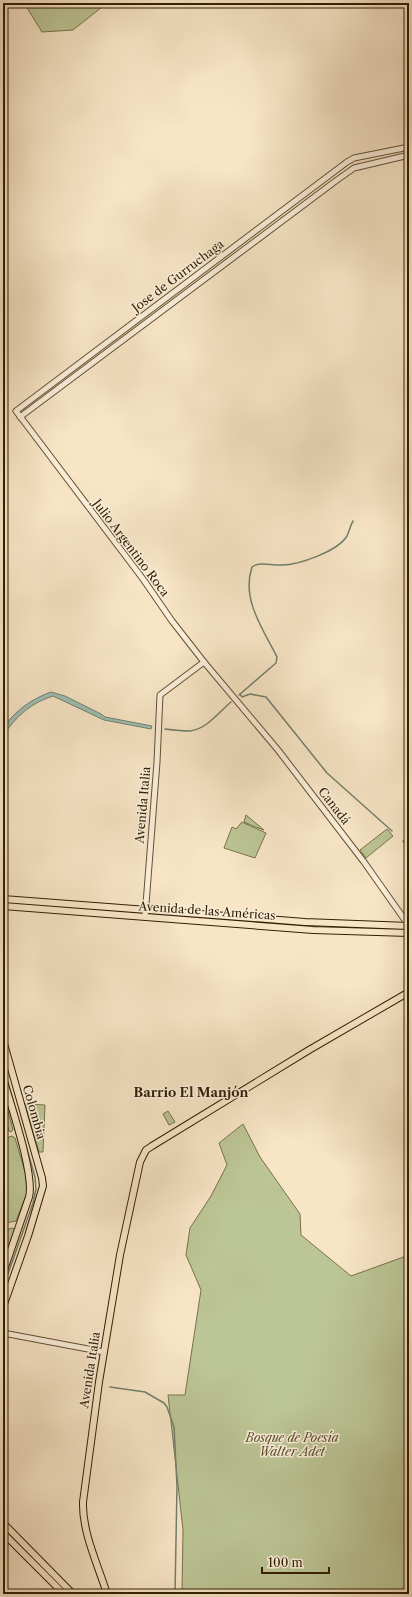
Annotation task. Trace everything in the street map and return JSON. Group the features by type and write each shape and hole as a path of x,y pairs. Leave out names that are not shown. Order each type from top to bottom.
{"main road":[{"name":"Avenida de las Américas","path":"3,900 305,922 409,926"},
{"name":"Avenida de las Américas","path":"3,906 313,930 409,933"},
{"name":"Avenida Italia","path":"107,1594 85,1527 82,1513 91,1437 116,1275 140,1162 146,1150 309,1050 409,992"},
{"name":"Colombia","path":"3,1040 42,1178 42,1190 28,1236 3,1307"},
{"path":"3,1078 28,1167 31,1188 28,1202 3,1273"},
{"path":"3,1523 73,1594"},
{"path":"3,1533 64,1594"}],"street":[{"name":"Jose de Gurruchaga","path":"16,411 95,350 354,158 409,147"},
{"name":"Jose de Gurruchaga","path":"20,417 354,168 409,155"},
{"name":"Julio Argentino Roca","path":"16,411 204,662 233,696"},
{"name":"Avenida Italia","path":"145,917 157,762 160,695 204,662"},
{"name":"Canadá","path":"233,696 278,750 364,862 409,926"},
{"path":"409,926 409,933"},
{"path":"3,1332 104,1352"}],"green space":[{"path":"24,3 102,3 102,7 73,30 42,32"},
{"path":"246,815 264,830 244,822"},
{"path":"242,822 266,833 255,858 224,848 232,827 236,829"},
{"path":"387,829 393,836 366,858 360,850"},
{"path":"3,1092 13,1130 11,1132 9,1131 3,1111"},
{"path":"25,1104 45,1105 43,1152 39,1152"},
{"path":"168,1111 175,1122 169,1125 163,1114"},
{"name":"Bosque de Poesía Walter Adet","path":"243,1124 260,1157 300,1214 301,1235 351,1276 409,1255 409,1594 182,1594 183,1530 168,1395 185,1395 201,1290 186,1255 190,1228 211,1196 227,1165 219,1143"},
{"path":"12,1136 15,1138 26,1175 27,1193 16,1221 5,1223 3,1217 3,1169 5,1167 3,1162 3,1139"},
{"path":"12,1228 15,1229 6,1253 3,1254 3,1231"}],"water":[{"path":"51,692 65,696 105,717 152,726 151,729 104,720 53,696 31,706 13,722 3,736 3,728 18,711 30,702"}],"waterway":[{"path":"239,695 276,663 277,657 260,625 251,602 249,579 252,567 259,564 278,565 298,563 327,552 342,542 347,536 353,521"},
{"path":"240,694 242,697 250,694 266,697 327,773 392,831"},
{"path":"165,729 187,731 196,730 207,724 231,702"},
{"path":"403,841 409,848"},
{"path":"3,1065 17,1114"},
{"path":"3,1288 33,1203 36,1189 35,1177 24,1139"},
{"path":"110,1387 145,1392 164,1403 167,1407 174,1427 177,1486 175,1594"}],"district":[{"name":"Barrio El Manjón","path":"191,1092"}]}
